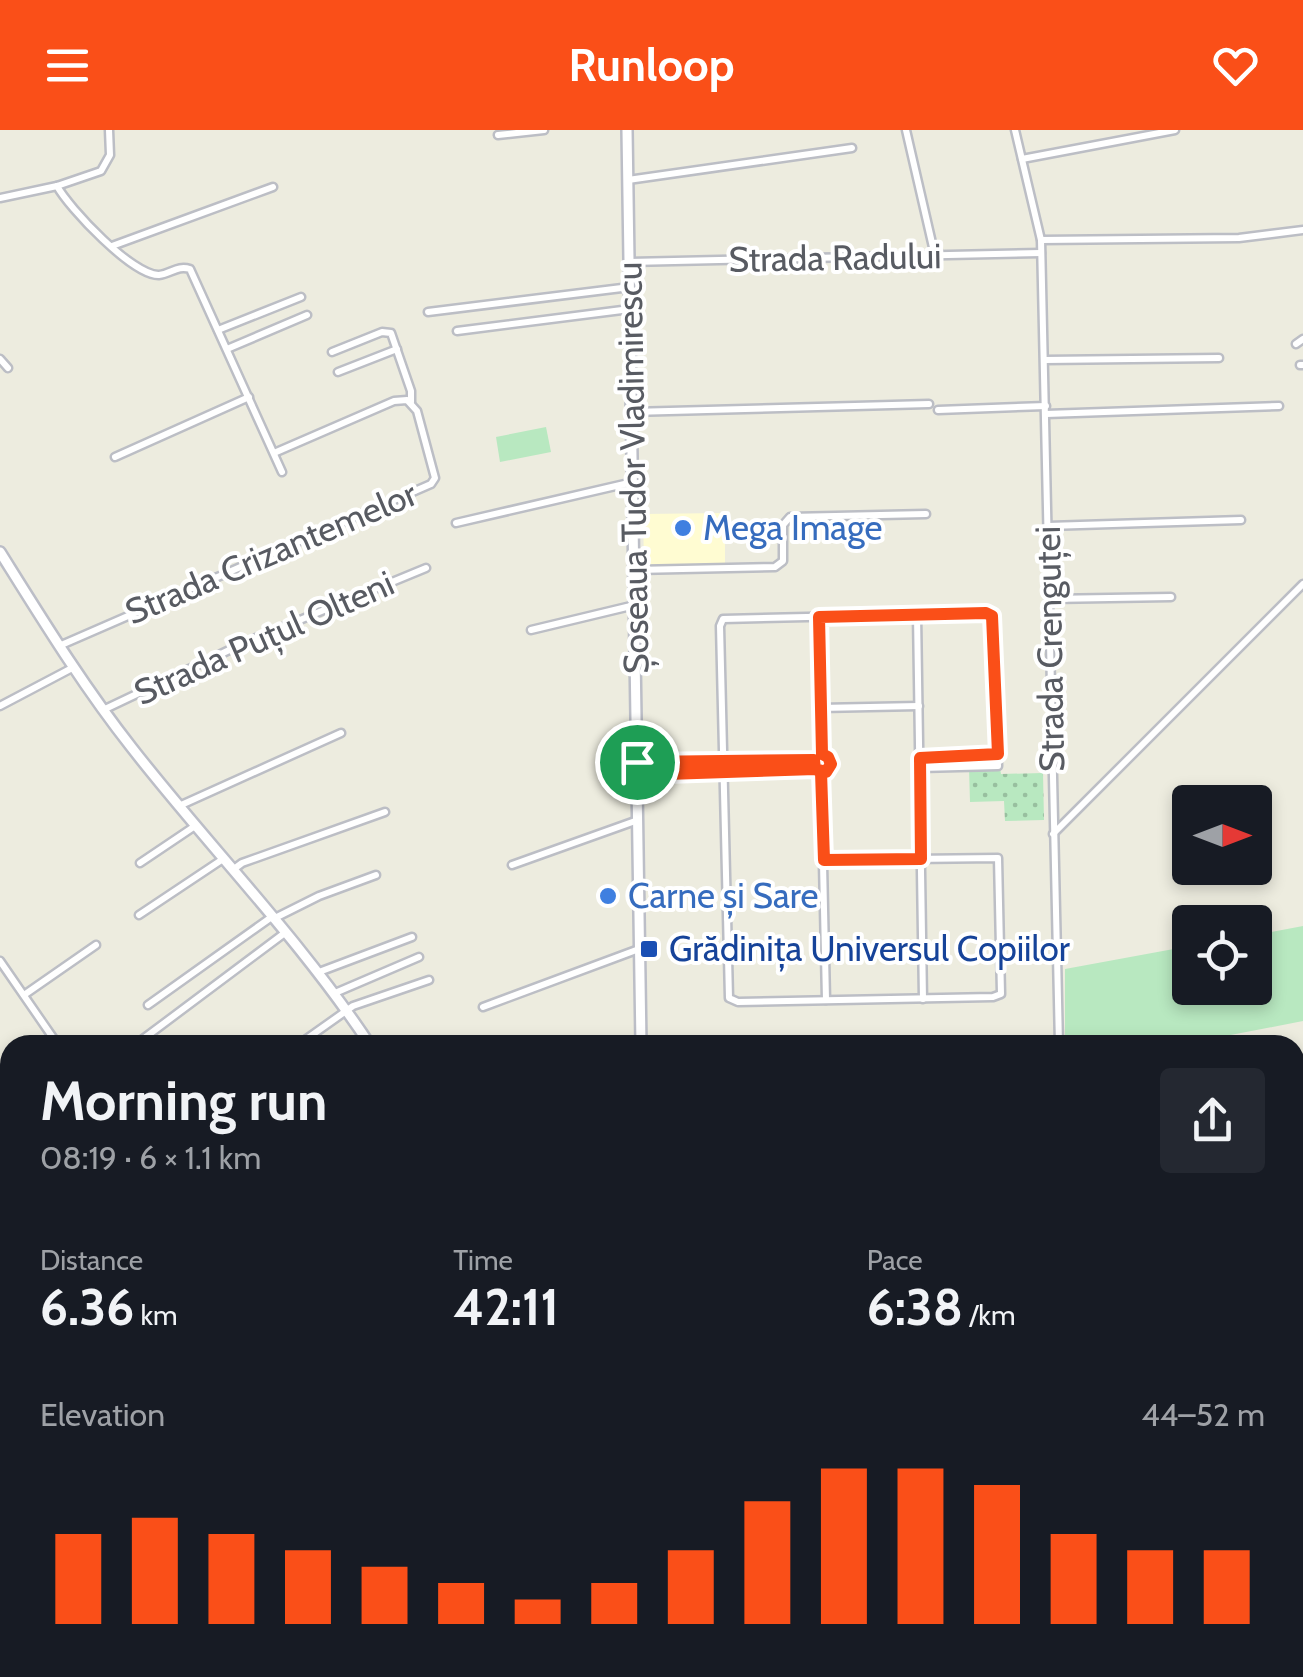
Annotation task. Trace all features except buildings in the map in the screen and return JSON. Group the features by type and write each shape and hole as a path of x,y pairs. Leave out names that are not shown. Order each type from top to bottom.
{"main road":[{"name":"Șoseaua Tudor Vladimirescu","path":"627,130 641,1035"},
{"name":"Strada Puțul Olteni","path":"0,552 103,710 319,972 363,1035"}],"street":[{"path":"0,198 101,171 110,155 109,130"},
{"path":"498,135 544,130"},
{"path":"906,130 935,256"},
{"name":"Strada Crenguței","path":"1015,130 1041,253 1059,1035"},
{"path":"1022,160 1175,130"},
{"path":"628,180 852,148"},
{"name":"Strada Crizantemelor","path":"56,186 135,266 156,275 182,266 190,269 282,472"},
{"path":"112,246 273,187"},
{"path":"1040,240 1239,238 1303,230"},
{"name":"Strada Radului","path":"629,262 1041,253"},
{"path":"428,312 630,287"},
{"path":"218,330 302,297"},
{"path":"458,331 630,309"},
{"path":"226,350 307,316"},
{"path":"274,453 394,401 411,402 411,390 388,331 332,352"},
{"path":"338,372 397,349"},
{"path":"1045,360 1219,358"},
{"path":"0,359 8,368"},
{"path":"115,457 249,397"},
{"name":"Strada Crizantemelor","path":"59,646 431,484 436,474 411,402"},
{"path":"631,412 929,404"},
{"path":"938,410 1279,406"},
{"path":"456,522 633,482"},
{"path":"635,570 775,568 783,561 783,525 790,517 926,514"},
{"path":"1048,526 1241,520"},
{"name":"Strada Puțul Olteni","path":"103,710 244,642 426,568"},
{"path":"1052,835 1303,584"},
{"path":"1048,599 1172,597"},
{"path":"531,630 635,605"},
{"path":"916,615 923,998"},
{"path":"824,860 1000,859 1001,994 738,1002 729,998 721,622 992,616 998,766 920,768"},
{"path":"819,617 822,754"},
{"path":"0,706 74,667"},
{"path":"820,708 919,706"},
{"path":"179,806 342,733"},
{"path":"637,762 814,760 822,754"},
{"path":"637,775 828,770 831,764 822,754"},
{"path":"920,758 998,754"},
{"path":"768,759 768,771"},
{"path":"814,760 824,860 826,1000"},
{"path":"232,870 242,863 385,812"},
{"path":"512,865 638,820"},
{"path":"140,863 195,826"},
{"path":"139,915 223,859"},
{"path":"148,1006 274,917 376,876"},
{"path":"148,1035 286,932"},
{"path":"319,972 412,938"},
{"path":"24,996 96,946"},
{"path":"483,1007 640,949"},
{"path":"335,993 419,957"},
{"path":"0,961 52,1035"},
{"path":"312,1035 347,1010 429,980"}],"shaded area":[{"path":"725,513 725,564 644,566 643,514"}],"green space":[{"path":"546,427 551,452 500,462 496,437"},
{"path":"969,768 1000,768 1001,774 1043,773 1044,820 1005,821 1004,801 970,802"},
{"path":"1303,926 1303,1021 1231,1035 1065,1035 1065,969 1172,949 1172,1005 1272,1005 1272,932"}],"place":[{"name":"Mega Image","path":"683,528"},
{"name":"Carne și Sare","path":"608,896"},
{"name":"Grădinița Universul Copiilor","path":"649,949"}],"route":[{"path":"637,762 637,775 815,769 826,772 831,764 822,754 819,617 986,613 992,616 998,754 920,758 921,859 824,860 821,772 815,769 814,760 637,762"}]}
